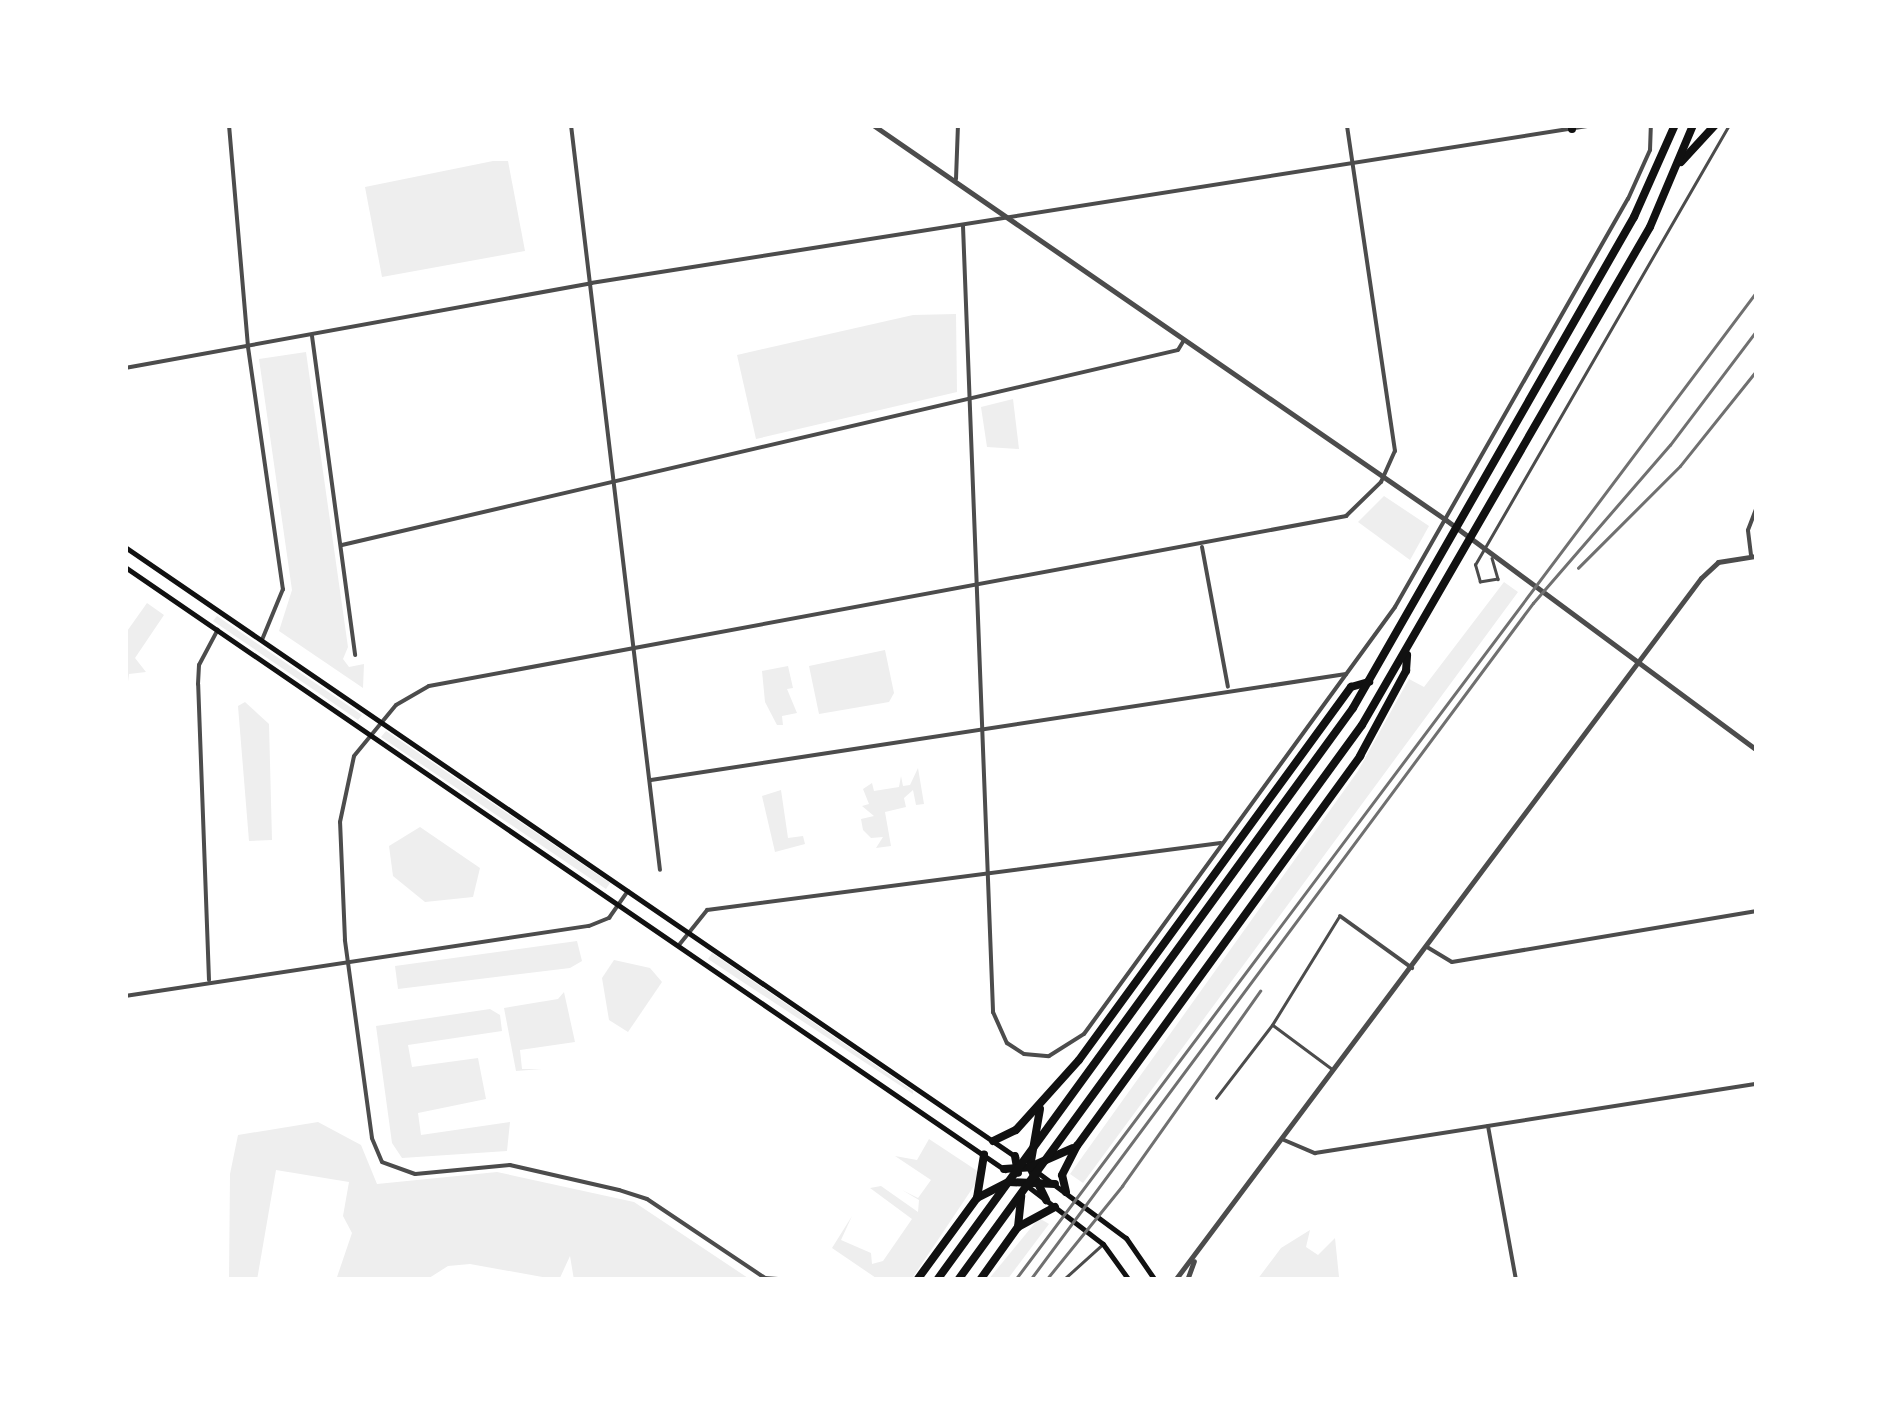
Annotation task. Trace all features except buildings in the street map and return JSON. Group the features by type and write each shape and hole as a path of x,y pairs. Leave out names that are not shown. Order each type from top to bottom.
{"highway":[{"path":"937,1280 1369,682 1634,217 1674,125"},
{"path":"958,1280 1307,803 1408,651 1680,164 1693,125"},
{"path":"1680,164 1715,125"},
{"path":"1066,1192 1063,1172 1077,1146 1360,756 1406,671 1408,651"},
{"path":"993,1141 1012,1134 1042,1105 1351,687 1369,682"},
{"path":"1042,1105 1033,1133 1030,1167 1046,1200"},
{"path":"1004,1169 1030,1167 1077,1146"},
{"path":"977,1198 984,1155"},
{"path":"1015,1156 1020,1180 1018,1227"},
{"path":"917,1280 977,1198 987,1191 1020,1180 1055,1184"},
{"path":"980,1280 1018,1227 1055,1206"}],"main road":[{"path":"125,547 1055,1184 1108,1222 1136,1249 1154,1280"},
{"path":"125,567 1020,1180 1103,1244 1130,1280"}],"street":[{"path":"229,125 248,347 284,590 262,640"},
{"path":"571,125 660,870"},
{"path":"873,125 1448,521 1757,750"},
{"path":"955,181 958,125"},
{"path":"778,1280 765,1278 647,1199 618,1190 505,1165 415,1174 388,1168 372,1138 347,960 342,800 354,756 380,722 429,686 1331,523 1359,506 1384,478 1395,451 1347,125"},
{"path":"125,368 591,284 1594,125"},
{"path":"963,226 995,1020 1007,1042 1024,1054 1049,1056 1077,1042 1395,607 1448,521 1628,199 1650,150 1651,125"},
{"path":"312,336 354,655"},
{"path":"342,545 1178,350 1184,340"},
{"path":"1175,1280 1194,1261 1711,567 1754,556 1748,530 1757,508"},
{"path":"1202,547 1228,687"},
{"path":"209,982 198,684 199,665 218,630"},
{"path":"651,780 1228,687 1346,674"},
{"path":"679,945 707,910 1222,844"},
{"path":"125,996 589,926 604,921 628,892"},
{"path":"1428,947 1452,962 1757,911"},
{"path":"1340,916 1412,968"},
{"path":"1284,1140 1315,1153 1757,1084"},
{"path":"1488,1126 1516,1280"},
{"path":"1187,1280 1194,1261"}],"lane":[{"path":"1487,546 1499,568 1488,584 1474,571 1487,546 1729,125"},
{"path":"1216,1098 1272,1024 1340,916"},
{"path":"1272,1024 1334,1071"},
{"path":"912,1105 922,1091"},
{"path":"1064,1280 1103,1244"}],"shaded area":[{"path":"508,161 525,251 382,277 365,187"},
{"path":"956,314 957,392 756,439 737,355 913,315"},
{"path":"306,352 348,647 343,659 349,667 364,664 363,688 279,631 292,590 259,359"},
{"path":"1013,399 1019,449 987,447 981,407"},
{"path":"1384,496 1429,526 1410,560 1358,522"},
{"path":"1504,582 1518,592 1083,1183 1070,1174 1358,771 1409,679 1424,687"},
{"path":"147,603 164,615 135,658 146,672 129,674 125,705 125,634"},
{"path":"217,616 362,715 358,720 213,621"},
{"path":"885,650 894,693 889,702 819,714 809,666"},
{"path":"788,666 793,688 787,689 797,713 782,716 783,725 777,725 765,702 762,671"},
{"path":"245,702 269,724 272,840 249,841 238,706"},
{"path":"386,731 610,883 606,889 381,737"},
{"path":"918,768 924,804 916,805 913,790 904,798 906,807 885,812 891,846 876,848 883,837 871,838 863,830 861,819 874,816 862,806 869,804 863,789 872,783 874,791 899,787 901,776 903,786 910,785"},
{"path":"781,790 788,838 803,836 805,844 775,852 762,796"},
{"path":"420,827 480,868 473,897 425,902 393,876 389,846"},
{"path":"577,941 582,961 570,968 398,989 395,966"},
{"path":"712,953 913,1091 913,1094 708,959"},
{"path":"614,960 650,968 662,982 628,1032 609,1020 602,978"},
{"path":"564,992 575,1042 520,1050 522,1069 542,1069 516,1071 504,1008 558,999"},
{"path":"490,1009 500,1015 502,1031 408,1045 412,1067 478,1058 486,1099 418,1113 421,1135 510,1122 507,1151 402,1158 392,1143 376,1026"},
{"path":"318,1122 361,1145 377,1184 497,1172 634,1202 751,1280 574,1280 570,1256 559,1280 470,1264 448,1266 426,1280 336,1280 352,1233 343,1216 349,1182 276,1170 257,1280 229,1280 230,1174 238,1135"},
{"path":"929,1139 982,1174 911,1280 879,1280 832,1248 852,1216 841,1240 871,1253 872,1264 883,1261 912,1219 870,1188 881,1186 918,1212 919,1200 902,1190 918,1198 931,1180 895,1156 917,1160"},
{"path":"1039,1218 1049,1224 1007,1280 988,1280"},
{"path":"1310,1230 1306,1247 1318,1255 1335,1238 1339,1277 1257,1280 1281,1248"}],"tram line":[{"path":"1030,1280 1533,603 1670,445 1757,330"},
{"path":"1578,568 1680,466 1757,370"},
{"path":"1046,1280 1122,1186 1260,991"}],"railway":[{"path":"1015,1280 1757,291"}]}
